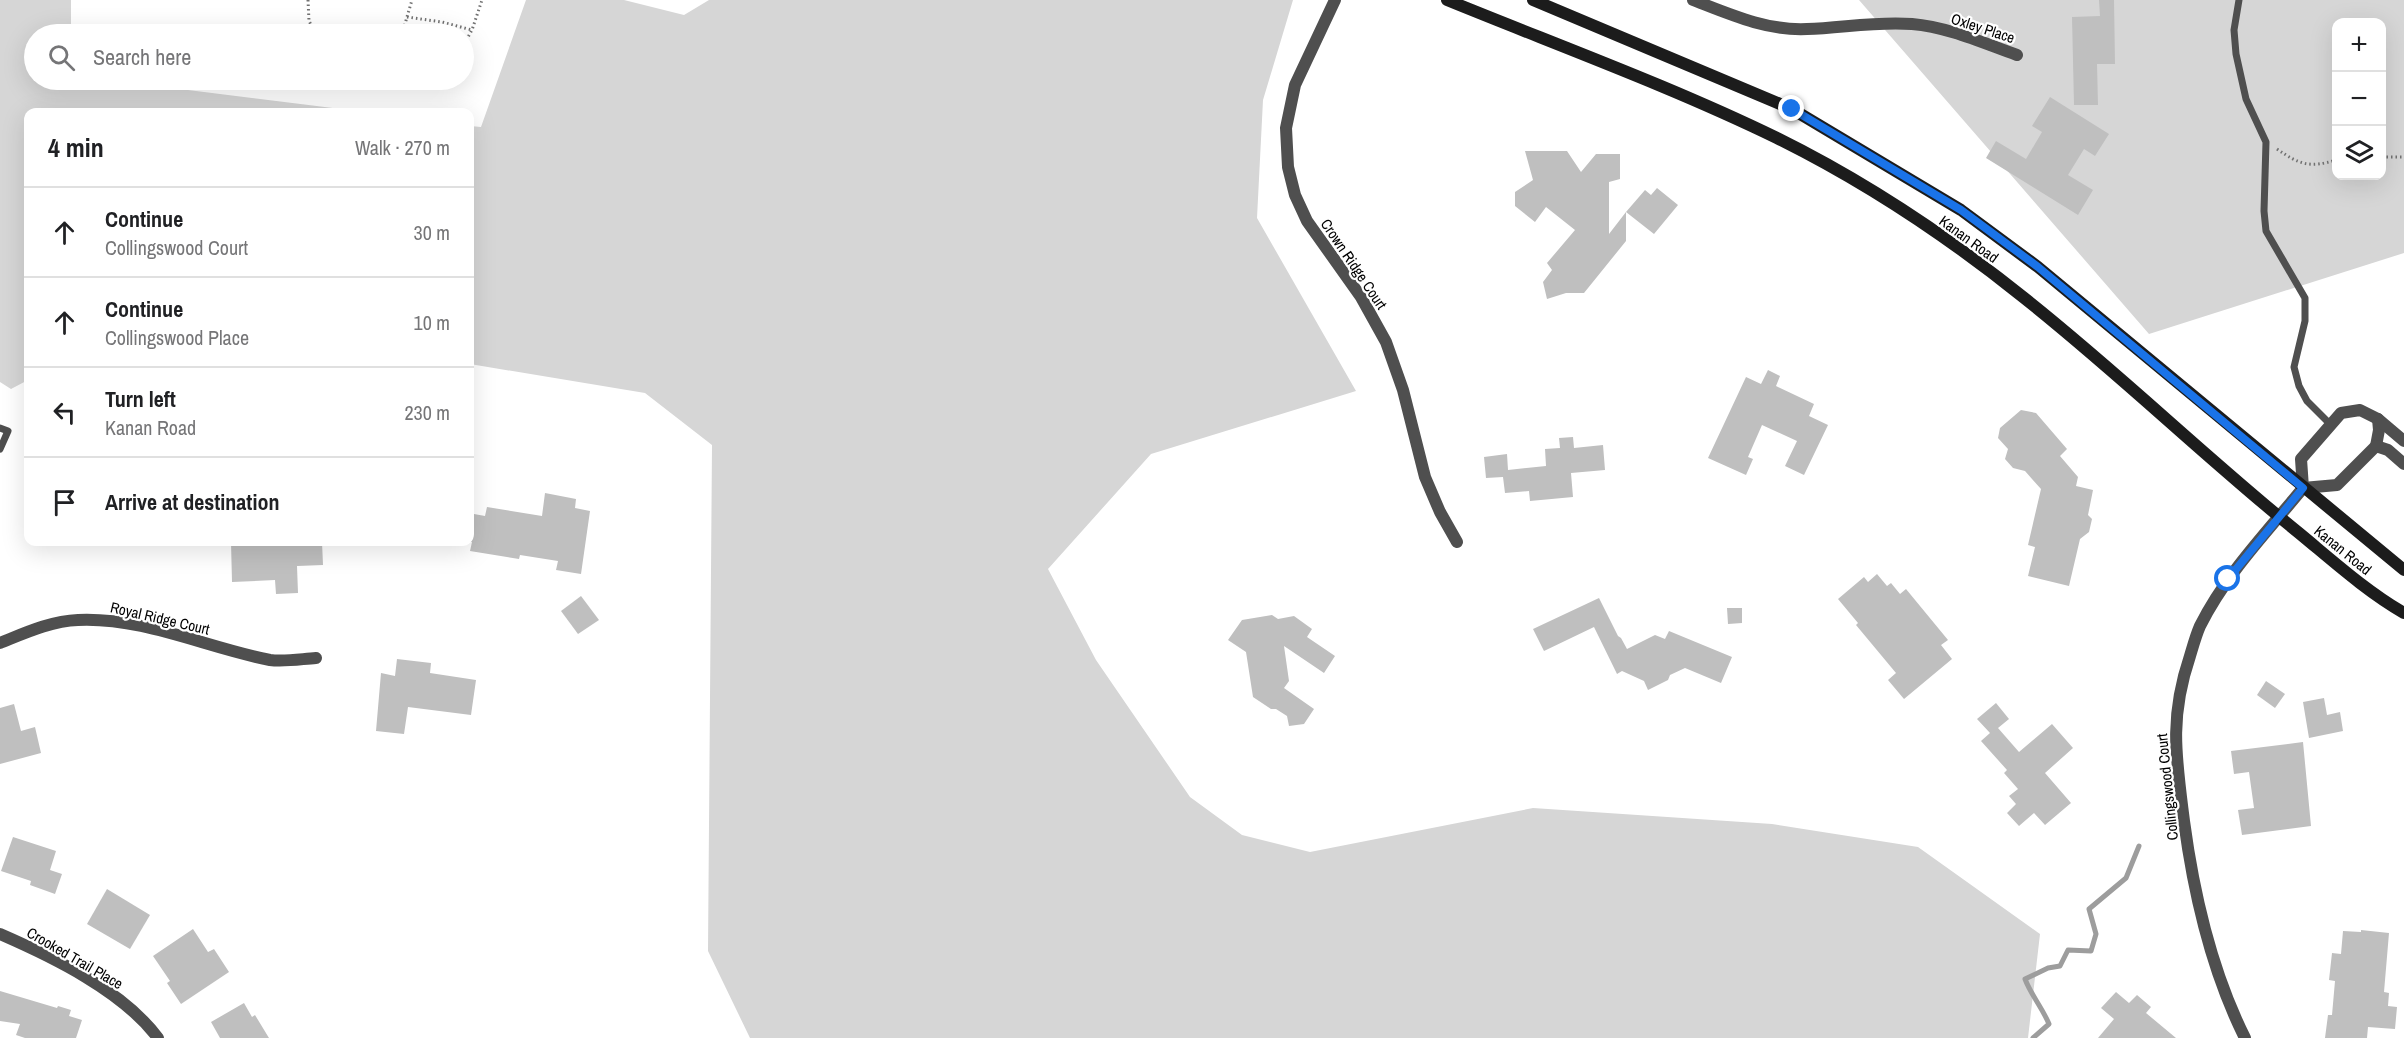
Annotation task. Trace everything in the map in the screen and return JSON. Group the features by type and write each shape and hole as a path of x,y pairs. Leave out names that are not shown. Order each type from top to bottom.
{"main road":[{"name":"Kanan Road","path":"1447,0 1673,92 1767,134 1863,185 1943,237 2023,297 2279,517 2378,598 2404,613"},
{"name":"Kanan Road","path":"1533,0 1792,109 1961,210 2038,267 2404,570"}],"street":[{"name":"Crown Ridge Court","path":"1335,0 1294,85 1286,128 1288,166 1295,195 1307,221 1361,297 1386,342 1403,390 1425,477 1440,512 1457,542"},
{"name":"Oxley Place","path":"1693,0 1741,19 1767,26 1805,30 1872,22 1913,24 1957,33 2017,55"},
{"path":"2378,419 2379,430 2376,446 2337,485 2303,488 2301,459 2341,412 2360,410 2378,419 2404,441"},
{"path":"2376,446 2388,450 2404,464"},
{"name":"Collingswood Court","path":"2246,1038 2211,955 2192,879 2175,748 2176,715 2181,683 2200,627 2228,579 2303,488"},
{"name":"Royal Ridge Court","path":"0,643 38,628 76,620 103,620 131,624 273,660 316,658"},
{"name":"Crooked Trail Place","path":"0,934 27,945 99,986 129,1008 158,1038"}],"lane":[{"path":"2239,0 2234,30 2239,70 2246,99 2266,142 2264,211 2266,231 2305,298 2305,321 2294,367 2299,386 2307,401 2331,425"},
{"path":"0,428 8,431 0,449"}],"path":[{"path":"308,0 311,24"},
{"path":"404,24 412,0"},
{"path":"474,24 482,0"},
{"path":"406,17 450,24"},
{"path":"2266,142 2293,160 2316,166 2332,161"},
{"path":"2386,157 2404,157"}],"shaded area":[{"path":"0,0 71,0 71,24 24,24 24,90 188,90 333,108 24,108 24,382 11,389 0,382"},
{"path":"526,0 624,0 684,15 709,0 1293,0 1263,100 1257,218 1356,391 1151,454 1048,569 1096,660 1190,797 1242,835 1310,852 1533,808 1772,824 1918,847 2040,934 2028,1038 750,1038 708,951 712,445 645,393 474,365 474,126 481,127"},
{"path":"1859,0 2404,0 2404,253 2149,334"}],"building":[{"path":"2099,0 2114,0 2115,64 2097,64 2098,105 2074,105 2072,17 2100,16"},
{"path":"2050,97 2109,134 2095,156 2084,149 2068,175 2093,190 2078,215 1986,158 1996,141 2026,159 2042,132 2032,126"},
{"path":"1525,151 1567,151 1581,172 1596,154 1620,154 1620,179 1609,182 1609,234 1626,212 1626,241 1584,293 1566,293 1547,299 1543,282 1552,270 1547,263 1575,230 1546,207 1535,222 1515,206 1515,192 1533,180"},
{"path":"1657,188 1678,205 1654,234 1626,212 1645,190 1651,195"},
{"path":"1768,370 1780,376 1776,386 1814,404 1809,416 1828,425 1804,475 1785,466 1797,441 1762,425 1748,457 1753,459 1746,475 1708,458 1746,377 1761,384"},
{"path":"2021,410 2036,413 2067,449 2060,456 2078,477 2076,486 2093,490 2088,515 2092,519 2089,532 2080,539 2069,586 2028,576 2035,547 2028,545 2041,489 2025,471 2013,468 2005,459 2008,449 1998,438 2000,428"},
{"path":"1573,437 1574,448 1603,445 1605,470 1571,473 1573,497 1530,501 1529,491 1505,493 1503,477 1486,478 1484,457 1507,454 1508,470 1546,466 1545,449 1560,448 1559,438"},
{"path":"545,493 576,499 575,508 590,511 581,574 556,570 558,561 520,555 519,559 470,551 471,546 474,546 474,514 485,516 487,507 542,516"},
{"path":"231,546 322,546 323,565 297,566 298,593 276,594 275,580 232,582"},
{"path":"1877,574 1887,586 1891,583 1900,594 1906,589 1948,640 1941,645 1952,659 1904,699 1888,680 1896,673 1856,625 1858,623 1838,599 1864,577 1868,582"},
{"path":"581,596 599,620 578,634 561,611"},
{"path":"1599,598 1627,649 1655,635 1665,639 1669,631 1732,657 1721,683 1685,668 1648,690 1644,681 1622,671 1617,674 1594,627 1544,651 1533,629"},
{"path":"1727,608 1742,608 1742,623 1728,624"},
{"path":"1272,615 1278,619 1294,616 1312,629 1307,637 1335,656 1324,673 1284,646 1289,681 1284,688 1314,709 1304,724 1289,726 1287,716 1253,697 1246,652 1228,640 1242,620"},
{"path":"397,659 431,663 430,673 476,680 471,715 408,707 404,734 376,731 381,673 395,676"},
{"path":"2266,681 2285,694 2275,708 2257,695"},
{"path":"2324,698 2327,715 2340,712 2343,731 2309,738 2303,702"},
{"path":"1996,703 2009,719 1998,728 2019,752 2052,724 2073,748 2045,773 2071,803 2045,825 2034,813 2019,826 2007,813 2016,804 2009,796 2018,789 2004,773 2007,770 1981,741 1990,733 1977,719"},
{"path":"14,704 21,731 35,727 41,753 0,764 0,708"},
{"path":"2303,742 2311,826 2242,835 2238,810 2254,808 2249,772 2234,774 2231,751"},
{"path":"13,837 56,851 50,870 62,874 55,894 30,885 31,881 1,871"},
{"path":"107,889 150,915 130,949 87,924"},
{"path":"193,929 208,952 214,949 229,972 181,1004 167,983 170,981 153,956"},
{"path":"2361,930 2389,933 2384,992 2389,993 2388,1006 2397,1007 2395,1029 2368,1027 2367,1038 2325,1038 2328,1015 2332,1015 2335,981 2329,980 2332,953 2341,954 2343,931 2361,932"},
{"path":"0,991 71,1010 69,1016 82,1020 76,1038 25,1038 16,1035 20,1024 0,1021"},
{"path":"2116,992 2129,1003 2137,995 2151,1007 2146,1013 2176,1038 2098,1038 2114,1019 2101,1008"},
{"path":"244,1003 252,1017 255,1015 269,1038 220,1038 211,1022"}],"waterway":[{"path":"2033,1038 2049,1024 2025,979 2048,968 2060,966 2068,950 2091,951 2096,934 2089,909 2126,878 2139,846"}],"route":[{"path":"1792,109 1961,210 2038,267 2303,488 2228,579"}]}
